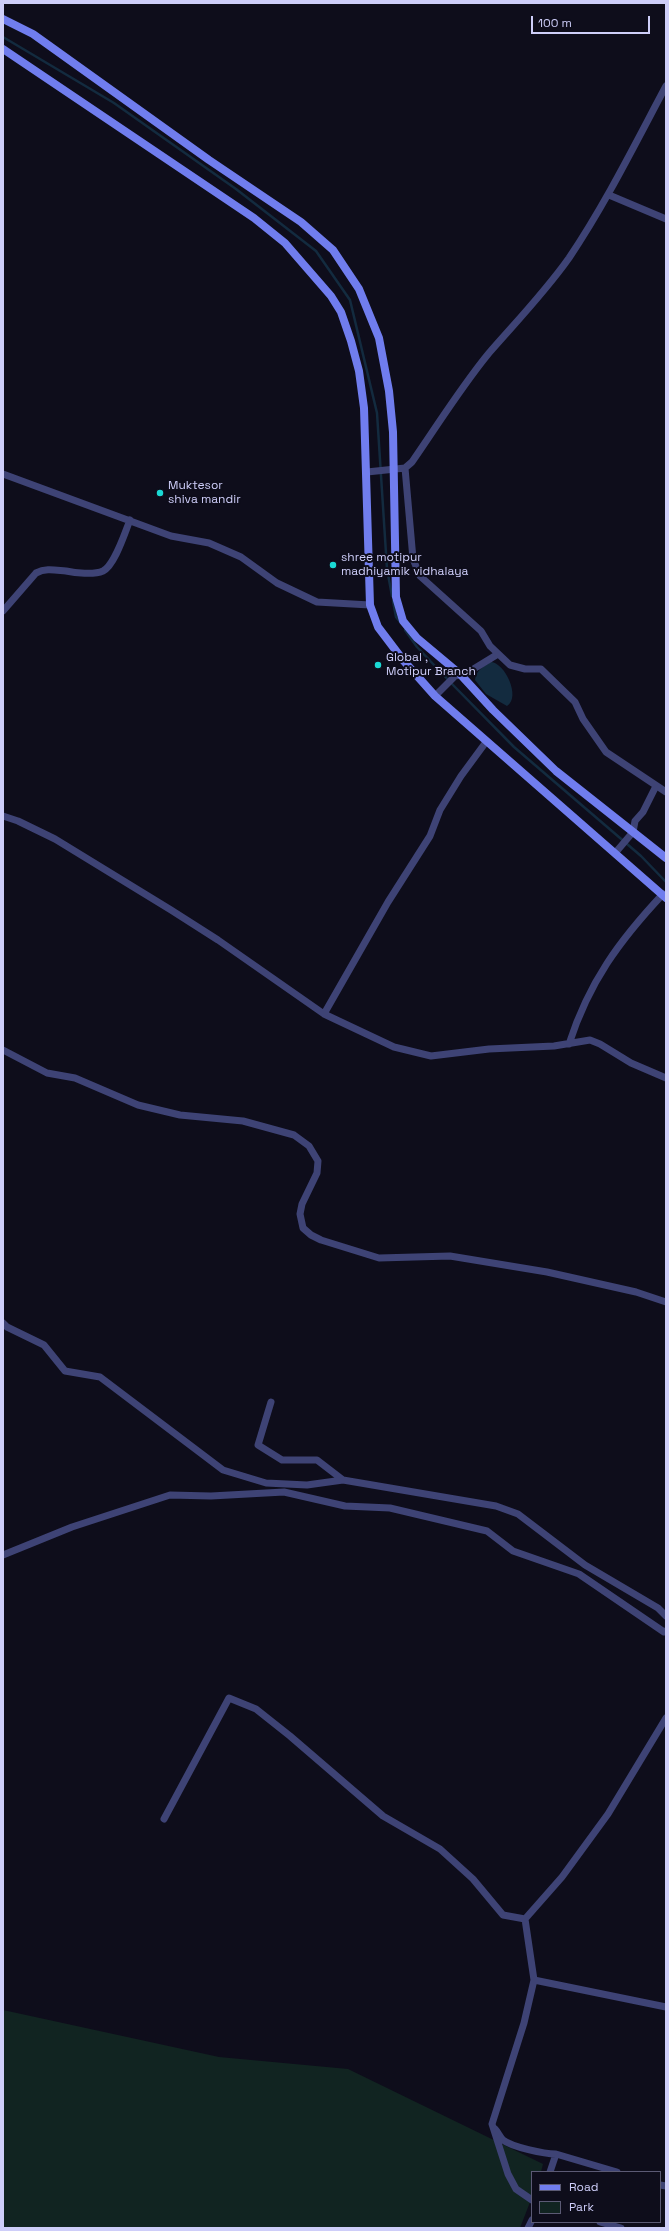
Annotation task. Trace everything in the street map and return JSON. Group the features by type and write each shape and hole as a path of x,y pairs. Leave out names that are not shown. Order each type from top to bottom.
{"main road":[{"path":"3,19 33,34 208,160 301,222 333,250 359,289 379,338 389,391 392,432 390,470 396,597 403,621 417,638 556,771 666,858"},
{"path":"3,49 254,218 285,243 305,265 341,312 359,370 371,472 366,504 370,605 378,627 403,660 435,696 486,742 616,852 664,896"}],"street":[{"path":"666,86 641,131 609,195 568,258 515,326 489,354 406,468 413,559 420,576 482,631 490,646 510,665 525,669 541,669 575,702 583,719 606,752 666,792"},
{"path":"609,195 666,219"},
{"path":"371,472 406,468"},
{"path":"3,474 171,536 208,543 241,557 277,583 317,602 370,605"},
{"path":"3,611 36,573 41,570 48,569 68,572 102,571 108,567 115,555 130,520"},
{"path":"435,696 457,675 482,665 498,654"},
{"path":"324,1014 388,902 430,836 440,810 461,776 486,742"},
{"path":"616,852 633,832 635,821 643,812 656,786"},
{"path":"3,816 18,821 55,839 164,906 218,940 324,1014 394,1047 431,1056 489,1049 546,1047 590,1040 600,1044 631,1063 666,1078"},
{"path":"569,1044 589,993 606,962 640,918 664,896"},
{"path":"3,1050 47,1073 75,1078 138,1105 180,1115 243,1121 294,1135 309,1146 318,1161 317,1173 302,1204 300,1214 303,1228 310,1235 321,1240 379,1258 450,1256 548,1272 636,1292 666,1302"},
{"path":"3,1323 7,1327 44,1345 66,1371 100,1378 223,1470 266,1483 307,1485 343,1480 496,1506 518,1514 585,1565 658,1608 666,1616"},
{"path":"270,1402 258,1445 282,1460 317,1460 343,1480"},
{"path":"3,1555 72,1527 170,1495 211,1496 284,1492 345,1506 390,1508 487,1531 513,1551 579,1574 664,1632 666,1631"},
{"path":"164,1819 229,1698 256,1709 290,1736 383,1816 440,1849 473,1879 503,1916 525,1919"},
{"path":"531,2199 516,2189 508,2174 492,2124 524,2023 534,1980 525,1919 562,1877 608,1814 666,1718"},
{"path":"534,1980 666,2007"},
{"path":"492,2124 503,2140 546,2154 556,2154 614,2171"},
{"path":"550,2171 556,2154"},
{"path":"604,2223 621,2228"}],"green space":[{"path":"3,2010 219,2057 348,2069 543,2164 541,2171 531,2171 531,2200 520,2228 3,2228"}],"water":[{"path":"491,662 501,668 510,681 512,695 511,702 507,706 486,694 475,680 478,671"}],"waterway":[{"path":"3,37 114,103 236,189 316,251 350,300 377,413 387,569 392,596"},
{"path":"393,601 396,617 400,622"},
{"path":"405,630 417,647 514,747 641,856 666,882"}],"place":[{"name":"Muktesor shiva mandir","path":"160,493"},
{"name":"shree motipur madhiyamik vidhalaya","path":"333,565"},
{"name":"Global , Motipur Branch","path":"378,665"}]}
